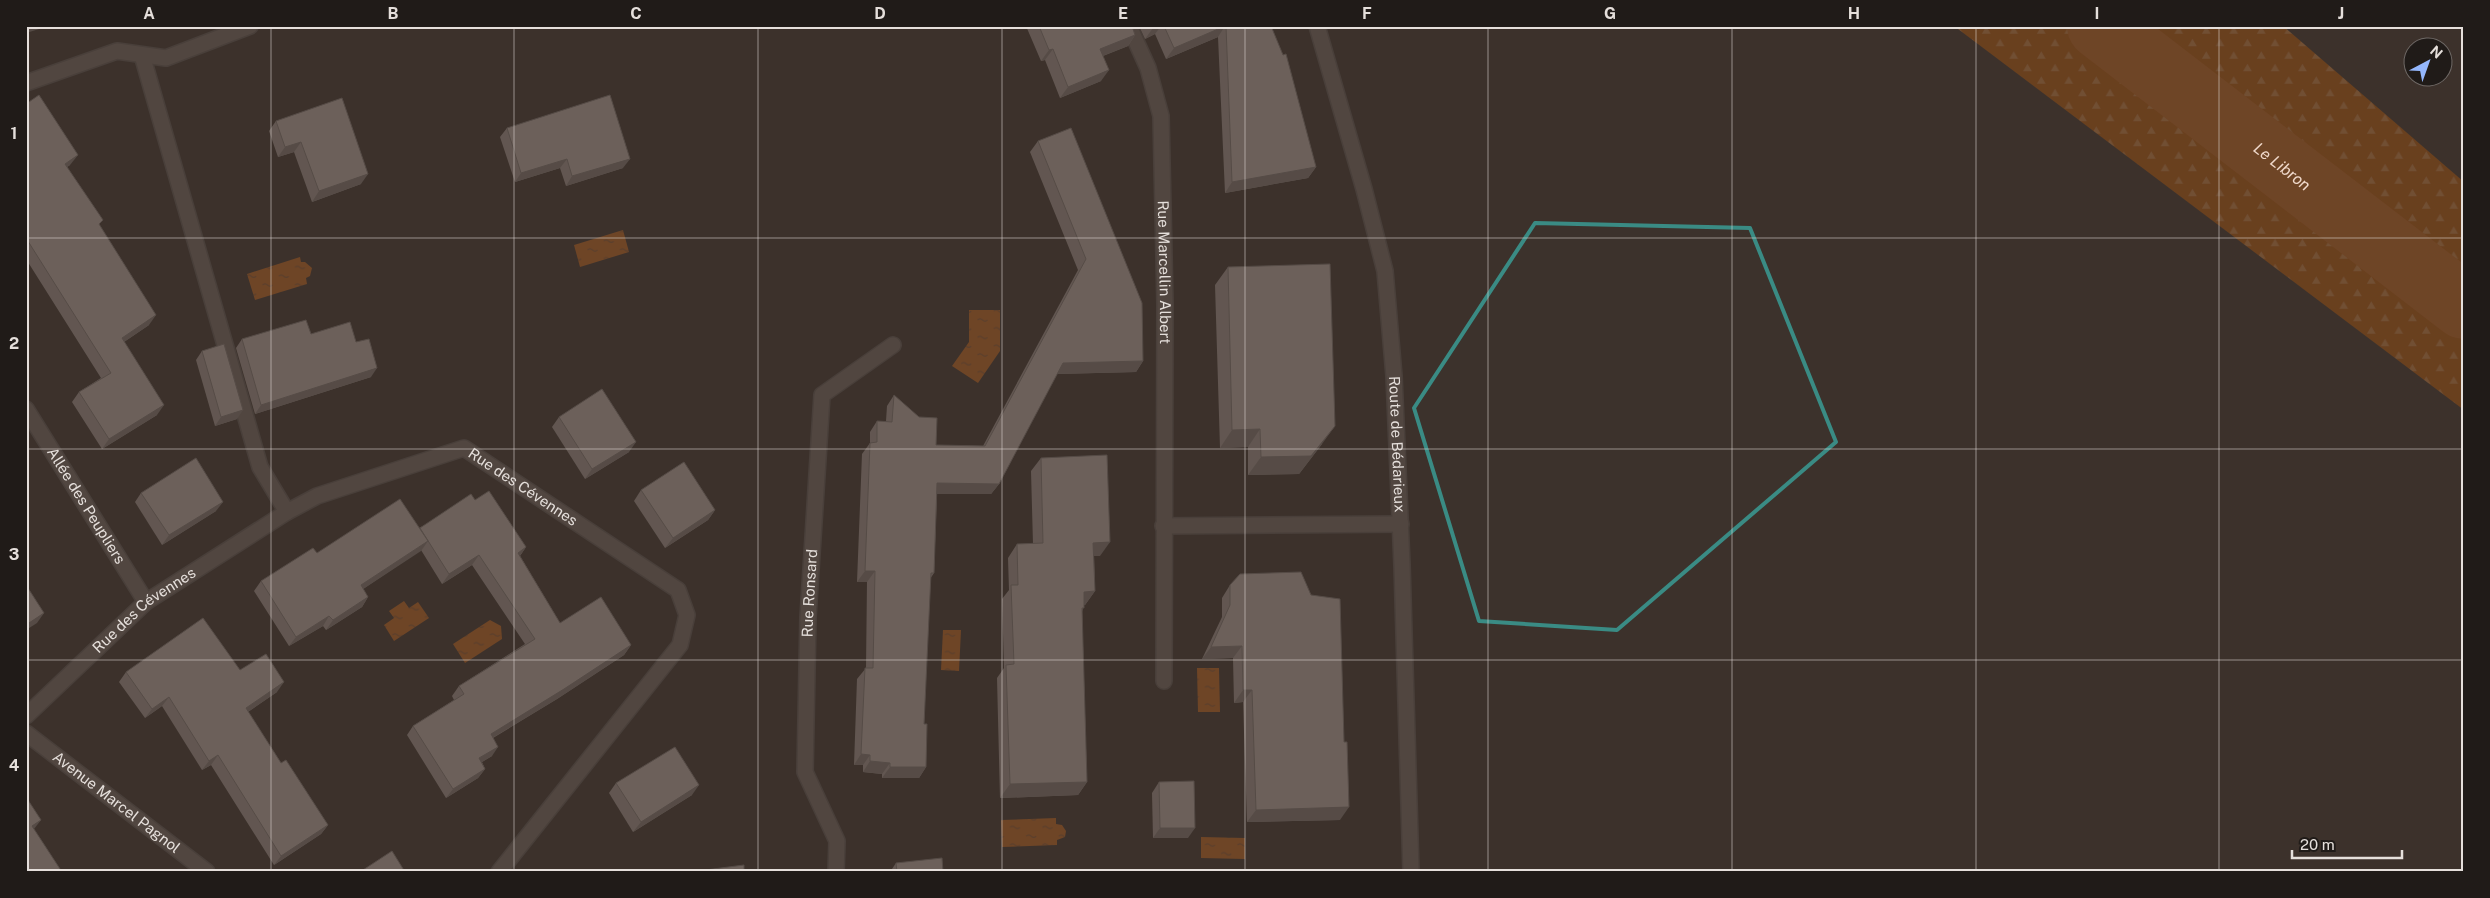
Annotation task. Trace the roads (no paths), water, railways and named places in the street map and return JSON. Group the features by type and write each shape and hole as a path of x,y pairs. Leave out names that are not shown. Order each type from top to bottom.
{"street":[{"path":"26,83 117,51 166,58 250,26"},
{"name":"Rue Marcellin Albert","path":"1129,26 1148,68 1162,116 1165,304 1164,681"},
{"name":"Route de Bédarieux","path":"1317,26 1364,189 1385,272 1394,376 1401,524 1407,664 1411,872"},
{"path":"142,55 260,467 287,512"},
{"name":"Rue Ronsard","path":"836,872 837,841 805,772 808,617 822,395 893,345"},
{"name":"Allée des Peupliers","path":"26,409 146,602"},
{"name":"Rue des Cévennes","path":"26,716 146,602 287,512 317,496 464,448 678,590 687,615 680,645 499,872"},
{"path":"1163,526 1401,524"},
{"name":"Avenue Marcel Pagnol","path":"26,733 207,872"}],"water":[{"path":"623,230 629,252 580,267 574,245"},
{"path":"300,257 301,262 305,262 312,268 310,276 306,278 307,284 255,300 247,274"},
{"path":"969,310 1000,310 1000,351 978,383 952,366 969,342"},
{"path":"404,601 409,608 418,602 429,618 394,641 384,625 394,618 389,611"},
{"path":"490,620 501,626 502,639 465,663 453,644"},
{"path":"943,630 961,630 959,671 941,670"},
{"path":"1197,668 1219,668 1220,712 1198,712"},
{"path":"1056,818 1056,824 1062,825 1066,831 1065,837 1057,840 1057,845 1002,847 1001,820"},
{"path":"1201,837 1245,838 1245,859 1201,858"}],"waterway":[{"name":"Le Libron","path":"2100,26 2464,306"}]}
